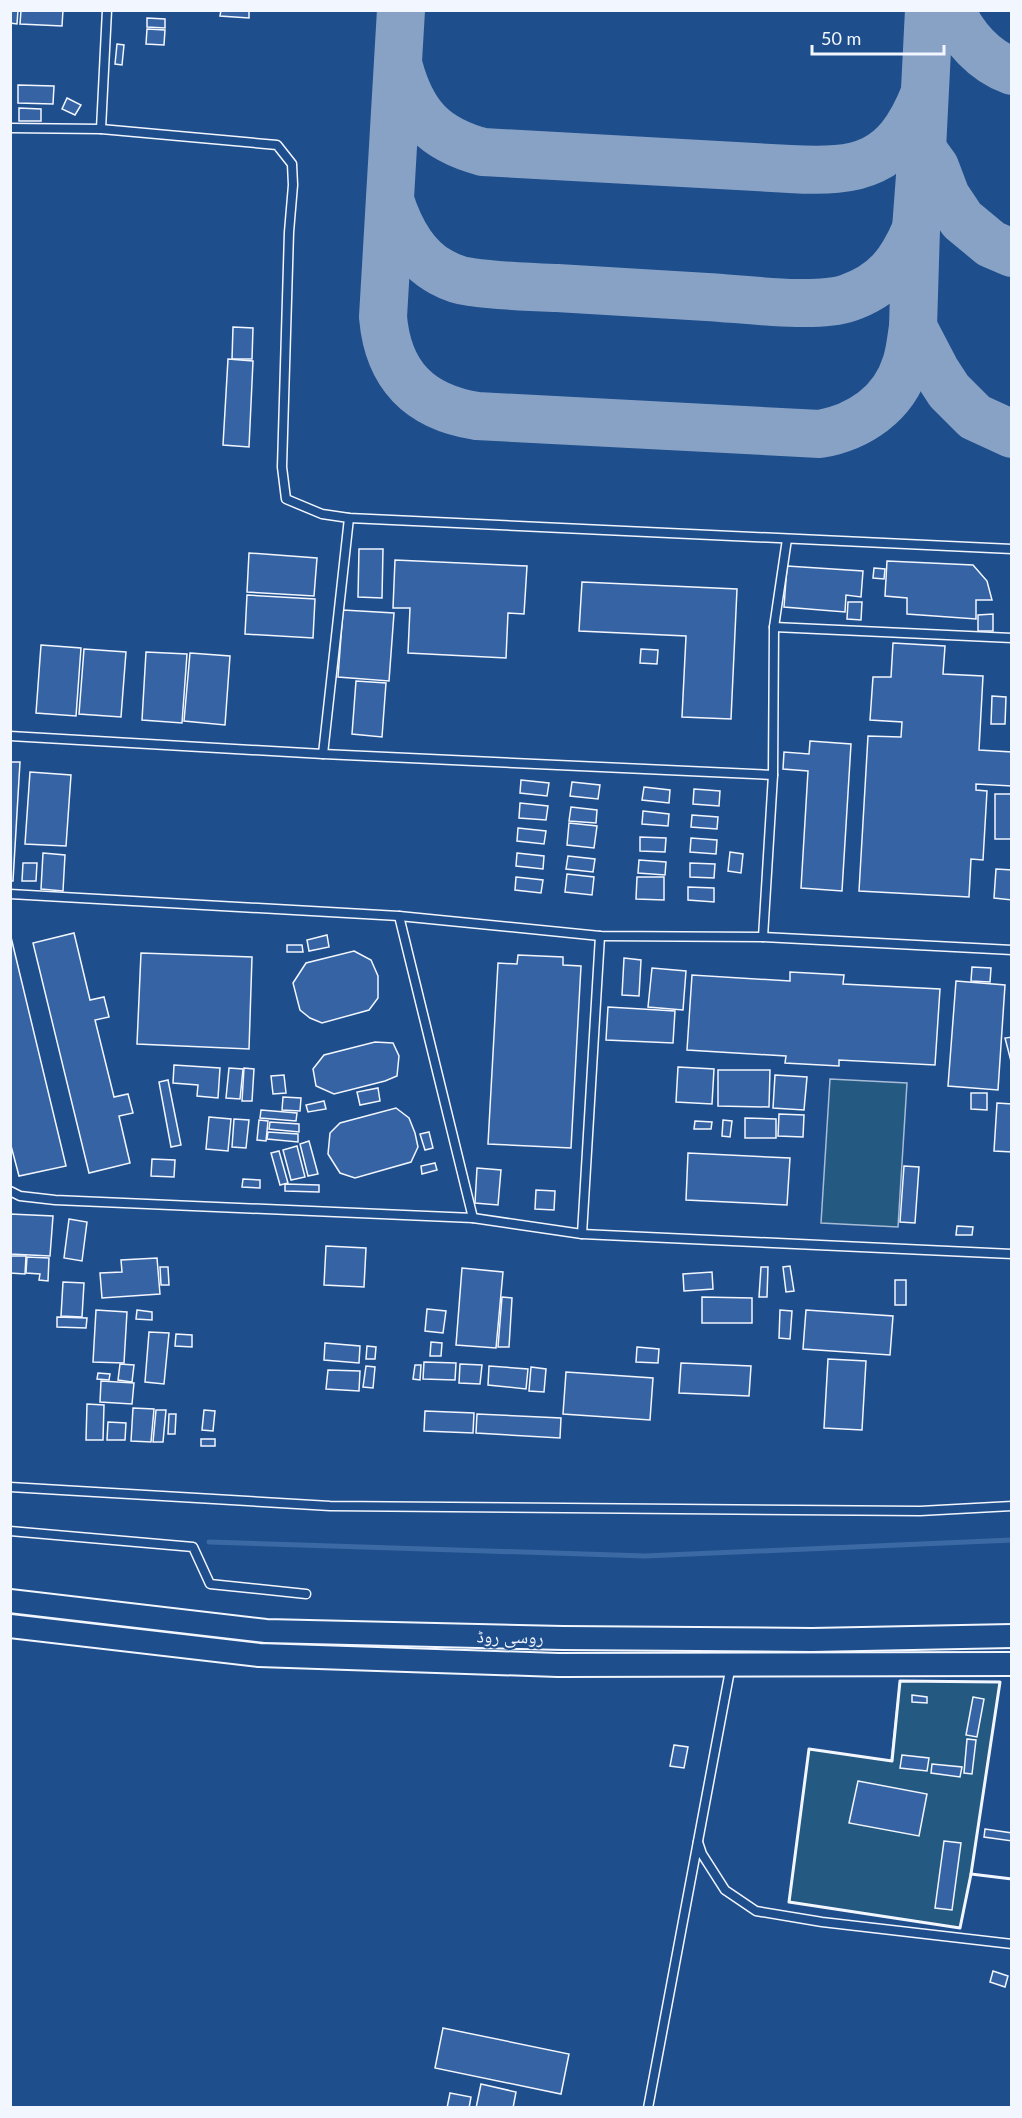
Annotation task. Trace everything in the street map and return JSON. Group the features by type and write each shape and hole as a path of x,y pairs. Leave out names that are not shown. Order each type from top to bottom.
{"main road":[{"name":"روسی روڈ","path":"10,1601 266,1631 563,1638 812,1640 1011,1636"},
{"name":"روسی روڈ","path":"10,1626 259,1655 558,1665 1011,1664"}],"lane":[{"path":"101,129 107,10"},
{"path":"10,128 101,129 277,145 292,164 282,467 286,499 322,514 349,518 1011,549"},
{"path":"323,754 349,518"},
{"path":"763,937 773,776 774,627 787,539"},
{"path":"774,627 1011,638"},
{"path":"10,736 773,776"},
{"path":"10,894 399,916 600,936 763,937 1011,950"},
{"path":"399,916 473,1218"},
{"path":"582,1234 600,936"},
{"path":"10,1191 20,1196 55,1200 473,1218 582,1234 1011,1254"},
{"path":"10,1487 330,1506 920,1511 1011,1506"},
{"path":"10,1531 193,1547 210,1584 306,1594"},
{"path":"648,2108 731,1665"},
{"path":"698,1842 702,1854 725,1890 756,1911 822,1922 1011,1944"}],"shaded area":[{"path":"830,1079 907,1083 898,1227 821,1223"},
{"path":"900,1681 1000,1682 971,1874 960,1928 789,1902 809,1749 891,1761"}],"building":[{"path":"10,10 18,10 17,24 10,23"},
{"path":"21,10 63,10 62,26 20,24"},
{"path":"221,10 249,10 249,18 220,16"},
{"path":"147,18 165,19 165,28 147,27"},
{"path":"147,29 165,30 164,45 146,44"},
{"path":"117,44 124,45 122,65 115,64"},
{"path":"18,85 54,86 53,104 18,103"},
{"path":"67,98 81,105 75,115 62,109"},
{"path":"19,108 41,109 41,121 19,121"},
{"path":"233,327 253,328 252,359 232,359"},
{"path":"228,359 253,361 249,447 223,445"},
{"path":"359,549 383,549 382,598 358,597"},
{"path":"249,553 317,558 314,596 247,592"},
{"path":"395,560 527,566 524,614 508,613 506,658 408,653 410,608 393,608"},
{"path":"887,561 973,565 987,581 992,600 976,600 976,619 907,614 907,598 885,596"},
{"path":"787,566 863,571 861,597 846,595 845,612 784,607"},
{"path":"874,568 885,569 884,579 873,578"},
{"path":"582,582 737,589 731,719 682,717 686,636 579,631"},
{"path":"247,595 315,599 313,638 245,634"},
{"path":"848,602 862,602 861,620 847,619"},
{"path":"343,610 394,613 389,681 338,677"},
{"path":"993,614 993,631 978,631 978,615"},
{"path":"893,643 945,646 943,674 983,676 979,750 1012,752 1012,786 976,784 976,790 987,791 983,860 971,859 969,897 859,891 868,736 901,737 902,722 870,720 873,677 891,677"},
{"path":"41,645 81,648 76,716 36,713"},
{"path":"84,649 126,652 121,717 79,714"},
{"path":"641,649 658,650 657,664 640,663"},
{"path":"146,652 187,654 182,723 142,720"},
{"path":"190,653 230,656 225,725 184,721"},
{"path":"356,681 386,683 382,737 352,734"},
{"path":"992,696 1006,697 1005,724 991,724"},
{"path":"810,741 851,744 842,891 801,888 808,771 783,769 784,752 809,754"},
{"path":"10,762 20,762 13,881 10,881"},
{"path":"30,772 71,775 66,846 25,844"},
{"path":"521,780 549,783 547,796 520,793"},
{"path":"572,782 600,785 598,799 570,796"},
{"path":"644,787 670,790 669,803 642,800"},
{"path":"694,789 720,791 719,806 693,804"},
{"path":"995,794 1012,794 1012,839 995,839"},
{"path":"520,803 548,806 546,820 519,818"},
{"path":"571,807 597,810 596,823 569,821"},
{"path":"643,811 669,814 668,826 642,824"},
{"path":"692,815 718,817 717,829 691,827"},
{"path":"569,823 597,826 594,848 567,845"},
{"path":"518,828 546,831 544,844 517,841"},
{"path":"640,837 666,838 665,852 640,851"},
{"path":"691,838 717,840 716,854 690,852"},
{"path":"730,852 743,854 741,873 728,871"},
{"path":"43,853 65,855 63,891 41,889"},
{"path":"517,853 544,856 543,869 516,866"},
{"path":"568,856 595,859 593,872 566,869"},
{"path":"639,860 666,862 665,875 638,873"},
{"path":"23,863 37,863 36,881 22,881"},
{"path":"690,863 715,864 714,878 690,877"},
{"path":"996,869 1012,870 1012,900 994,898"},
{"path":"567,874 594,877 592,895 565,892"},
{"path":"516,877 543,880 541,893 515,890"},
{"path":"637,877 664,877 664,900 636,899"},
{"path":"688,887 714,888 714,902 688,900"},
{"path":"10,933 66,1166 19,1176 10,1142"},
{"path":"74,933 90,1000 104,997 109,1017 95,1020 114,1097 128,1094 133,1113 119,1116 130,1163 89,1173 33,943"},
{"path":"327,935 329,947 309,951 307,940"},
{"path":"287,945 302,945 303,952 287,952"},
{"path":"354,951 371,960 378,976 378,998 369,1010 322,1023 310,1018 300,1010 293,983 306,963"},
{"path":"141,953 252,957 249,1049 137,1044"},
{"path":"518,955 563,957 563,965 581,966 571,1148 488,1144 498,963 517,964"},
{"path":"624,958 641,960 639,996 622,995"},
{"path":"972,967 991,968 990,982 971,981"},
{"path":"652,968 686,971 683,1010 648,1007"},
{"path":"790,972 844,975 843,984 940,989 935,1065 839,1060 839,1066 785,1063 786,1056 687,1050 692,975 790,981"},
{"path":"956,981 1005,985 998,1090 948,1086"},
{"path":"608,1007 675,1011 673,1043 606,1040"},
{"path":"1012,1037 1012,1065 1005,1038"},
{"path":"375,1042 393,1043 399,1056 397,1076 334,1094 316,1086 313,1069 324,1055"},
{"path":"174,1065 220,1068 218,1098 197,1096 198,1085 173,1083"},
{"path":"678,1067 714,1069 712,1104 676,1102"},
{"path":"229,1068 243,1069 240,1099 226,1098"},
{"path":"244,1068 254,1069 252,1101 242,1101"},
{"path":"718,1070 770,1070 769,1107 718,1106"},
{"path":"284,1075 286,1093 273,1094 271,1076"},
{"path":"775,1075 807,1077 804,1110 773,1108"},
{"path":"168,1080 181,1145 171,1147 159,1082"},
{"path":"378,1088 380,1101 360,1105 357,1092"},
{"path":"971,1093 987,1093 987,1110 971,1109"},
{"path":"283,1097 301,1098 300,1111 282,1110"},
{"path":"324,1101 326,1109 308,1112 306,1105"},
{"path":"997,1103 1012,1104 1012,1152 994,1151"},
{"path":"396,1108 409,1118 415,1133 418,1147 411,1162 355,1178 340,1173 328,1154 330,1133 340,1123"},
{"path":"261,1110 297,1113 296,1121 260,1118"},
{"path":"779,1114 804,1115 803,1137 778,1136"},
{"path":"209,1117 231,1119 228,1151 206,1149"},
{"path":"745,1118 776,1119 776,1138 745,1138"},
{"path":"234,1119 249,1120 246,1148 232,1147"},
{"path":"259,1120 268,1121 266,1141 257,1140"},
{"path":"723,1120 732,1121 730,1137 722,1136"},
{"path":"695,1121 712,1122 711,1129 694,1129"},
{"path":"270,1122 299,1124 299,1132 269,1129"},
{"path":"268,1132 298,1134 298,1142 267,1139"},
{"path":"429,1132 433,1148 425,1150 420,1134"},
{"path":"309,1141 318,1174 308,1176 300,1144"},
{"path":"297,1146 305,1177 291,1180 283,1150"},
{"path":"279,1151 288,1183 280,1185 271,1153"},
{"path":"688,1153 790,1158 787,1205 686,1200"},
{"path":"152,1159 175,1160 174,1177 151,1176"},
{"path":"435,1163 437,1170 422,1174 421,1166"},
{"path":"904,1166 919,1167 915,1223 900,1222"},
{"path":"477,1168 501,1170 498,1205 475,1203"},
{"path":"243,1179 260,1180 260,1188 242,1187"},
{"path":"285,1184 319,1185 319,1192 285,1191"},
{"path":"536,1190 555,1191 554,1210 535,1209"},
{"path":"10,1214 53,1216 50,1256 10,1254"},
{"path":"69,1219 87,1222 82,1261 64,1258"},
{"path":"957,1226 973,1227 972,1235 956,1235"},
{"path":"326,1246 366,1248 364,1287 324,1285"},
{"path":"10,1256 26,1256 25,1274 10,1273"},
{"path":"27,1257 49,1258 48,1281 39,1280 40,1274 26,1273"},
{"path":"157,1258 160,1294 102,1298 100,1273 122,1272 121,1260"},
{"path":"790,1266 794,1291 786,1292 783,1267"},
{"path":"160,1267 168,1267 169,1285 161,1285"},
{"path":"761,1267 768,1267 767,1297 759,1297"},
{"path":"462,1268 503,1272 496,1348 456,1345"},
{"path":"712,1272 713,1289 684,1291 683,1274"},
{"path":"895,1280 906,1280 906,1305 895,1305"},
{"path":"63,1282 84,1283 82,1317 61,1316"},
{"path":"502,1297 512,1298 509,1347 498,1347"},
{"path":"702,1297 752,1298 752,1323 702,1323"},
{"path":"427,1309 446,1311 443,1333 425,1331"},
{"path":"96,1310 127,1312 124,1363 93,1362"},
{"path":"137,1310 152,1312 152,1320 136,1319"},
{"path":"780,1310 792,1311 790,1339 779,1338"},
{"path":"806,1310 893,1316 890,1355 803,1349"},
{"path":"57,1317 87,1318 86,1328 57,1327"},
{"path":"149,1332 169,1333 164,1384 145,1382"},
{"path":"176,1334 192,1335 192,1347 175,1346"},
{"path":"431,1342 442,1343 441,1356 430,1356"},
{"path":"325,1343 360,1346 359,1363 324,1360"},
{"path":"367,1346 376,1347 375,1359 366,1359"},
{"path":"637,1347 659,1349 658,1363 636,1362"},
{"path":"828,1359 866,1361 862,1430 824,1428"},
{"path":"424,1362 456,1363 455,1380 423,1379"},
{"path":"681,1363 751,1366 749,1396 679,1393"},
{"path":"120,1364 134,1365 132,1382 118,1380"},
{"path":"460,1364 482,1365 480,1384 459,1383"},
{"path":"415,1365 421,1365 420,1380 413,1379"},
{"path":"366,1366 375,1367 373,1388 363,1387"},
{"path":"489,1366 528,1369 526,1389 488,1385"},
{"path":"531,1367 546,1369 544,1392 529,1391"},
{"path":"328,1370 360,1371 359,1391 326,1389"},
{"path":"566,1372 653,1378 650,1420 563,1414"},
{"path":"98,1373 110,1374 109,1380 97,1379"},
{"path":"101,1381 134,1383 132,1404 100,1402"},
{"path":"87,1404 104,1405 103,1440 86,1440"},
{"path":"133,1408 154,1409 151,1442 131,1441"},
{"path":"156,1410 166,1410 163,1442 153,1442"},
{"path":"204,1410 215,1411 213,1431 202,1430"},
{"path":"425,1411 474,1413 473,1433 424,1431"},
{"path":"169,1414 176,1414 175,1434 168,1434"},
{"path":"477,1414 561,1418 560,1438 476,1433"},
{"path":"108,1422 126,1423 125,1440 107,1440"},
{"path":"201,1439 215,1439 215,1446 201,1446"},
{"path":"912,1695 927,1697 927,1703 912,1702"},
{"path":"973,1697 984,1699 977,1737 966,1735"},
{"path":"967,1739 976,1740 972,1774 964,1773"},
{"path":"674,1745 688,1747 684,1768 670,1766"},
{"path":"902,1755 929,1758 927,1771 900,1768"},
{"path":"932,1764 962,1767 960,1777 931,1773"},
{"path":"858,1781 927,1794 919,1836 849,1823"},
{"path":"985,1829 1012,1833 1012,1841 984,1837"},
{"path":"944,1841 961,1843 952,1910 935,1908"},
{"path":"993,1971 1008,1976 1005,1987 990,1982"},
{"path":"443,2028 569,2054 561,2094 435,2068"},
{"path":"481,2084 516,2092 513,2108 476,2108"},
{"path":"450,2093 471,2097 469,2108 447,2108"}],"waterway":[{"path":"209,1542 645,1556 1012,1540"}],"taxiway":[{"path":"401,10 383,317 392,356 410,385 423,396 457,412 477,416 820,434 848,426 884,402 893,391 906,364 913,327"},
{"path":"929,10 916,229 913,327 949,391 975,417 1012,434"},
{"path":"951,10 968,39 992,61 1012,71"},
{"path":"399,67 411,99 418,112 428,123 451,140 483,152 790,169 837,169 873,160 901,137 924,95"},
{"path":"922,149 935,167 946,196 962,220 991,244 1012,253"},
{"path":"390,200 398,221 415,250 431,266 459,280 503,285 779,302 818,303 848,298 861,293 882,280 898,263 916,229"}],"wall":[{"path":"900,1681 1000,1682 971,1874 960,1928 789,1902 809,1749 892,1761 900,1681"},
{"path":"971,1874 1012,1879"}]}
